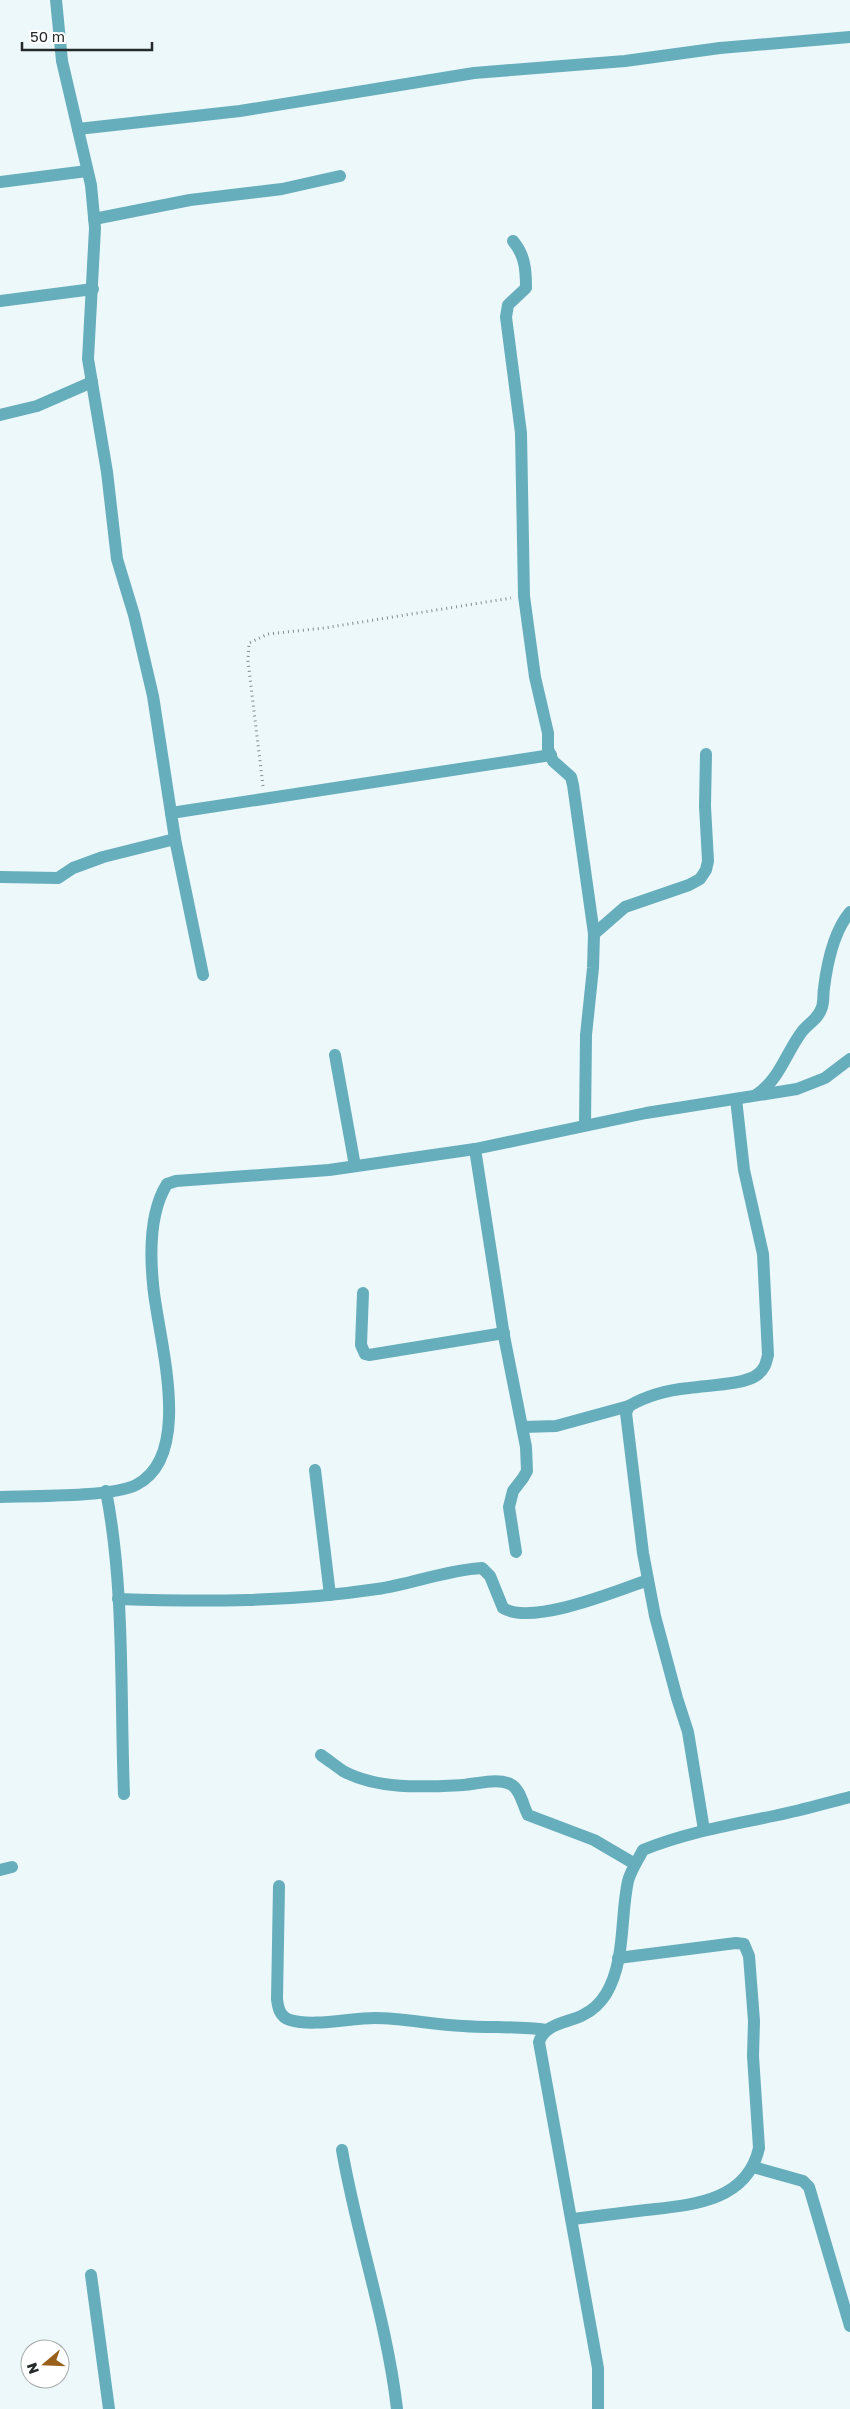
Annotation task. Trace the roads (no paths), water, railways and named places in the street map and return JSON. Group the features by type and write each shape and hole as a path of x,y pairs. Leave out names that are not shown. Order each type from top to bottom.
{"street":[{"path":"56,0 62,61 87,171 94,219 93,289 88,359 107,472 116,559 134,615 153,696 175,839 203,975"},
{"path":"78,129 240,111 474,73 625,61 720,48 850,37"},
{"path":"0,182 87,171"},
{"path":"94,219 190,200 282,189 340,176"},
{"path":"513,241 521,250 526,272 526,288 508,305 506,317 521,433 524,596 535,677 548,733 548,749 553,761 571,777 574,785 594,934 593,968 586,1035 585,1125"},
{"path":"0,301 93,289"},
{"path":"0,415 38,406 92,382"},
{"path":"594,934 625,907 689,885 700,879 706,870 708,861 706,754"},
{"path":"171,813 551,755"},
{"path":"0,877 58,878 73,868 103,857 175,839"},
{"path":"754,1097 771,1083 802,1030 816,1020 823,1006 824,987 834,940 850,912"},
{"path":"335,1055 355,1166"},
{"path":"0,1497 106,1492 135,1486 149,1477 157,1466 165,1447 168,1431 168,1379 153,1284 152,1242 158,1204 167,1184 176,1181 355,1166 475,1149 585,1125 754,1097 813,1084 825,1078 850,1059"},
{"path":"523,1427 556,1426 685,1388 744,1380 757,1375 765,1367 768,1355 763,1254 744,1170 736,1100"},
{"path":"475,1149 504,1333 523,1427 528,1463 523,1478 513,1491 509,1507 516,1552"},
{"path":"364,1293 361,1345 365,1354 370,1355 504,1333"},
{"path":"629,1406 626,1413 628,1437 643,1553 677,1698 688,1732 696,1769 704,1830"},
{"path":"315,1470 330,1595"},
{"path":"106,1492 113,1529 118,1600 124,1794"},
{"path":"118,1600 244,1601 330,1595 378,1589 482,1568 490,1576 503,1608 519,1614 588,1601 648,1580"},
{"path":"321,1755 343,1771 369,1782 404,1786 465,1785 487,1782 511,1784 516,1788 528,1815 594,1840 635,1864"},
{"path":"598,2409 598,2368 573,2219 539,2042 541,2036 547,2030 584,2015 594,2008 606,1994 622,1939 628,1881 643,1850 666,1840 704,1830 778,1815 850,1797"},
{"path":"279,1886 277,1999 278,2008 283,2016 291,2020 307,2022 390,2018 463,2026 510,2026 547,2030"},
{"path":"573,2219 699,2204 723,2194 736,2186 753,2167 759,2148 753,2056 754,2021 749,1956 744,1944 736,1943 618,1958"},
{"path":"342,2150 353,2207 389,2350 397,2409"},
{"path":"753,2167 803,2181 810,2187 850,2326"},
{"path":"90,2275 109,2409"}]}
